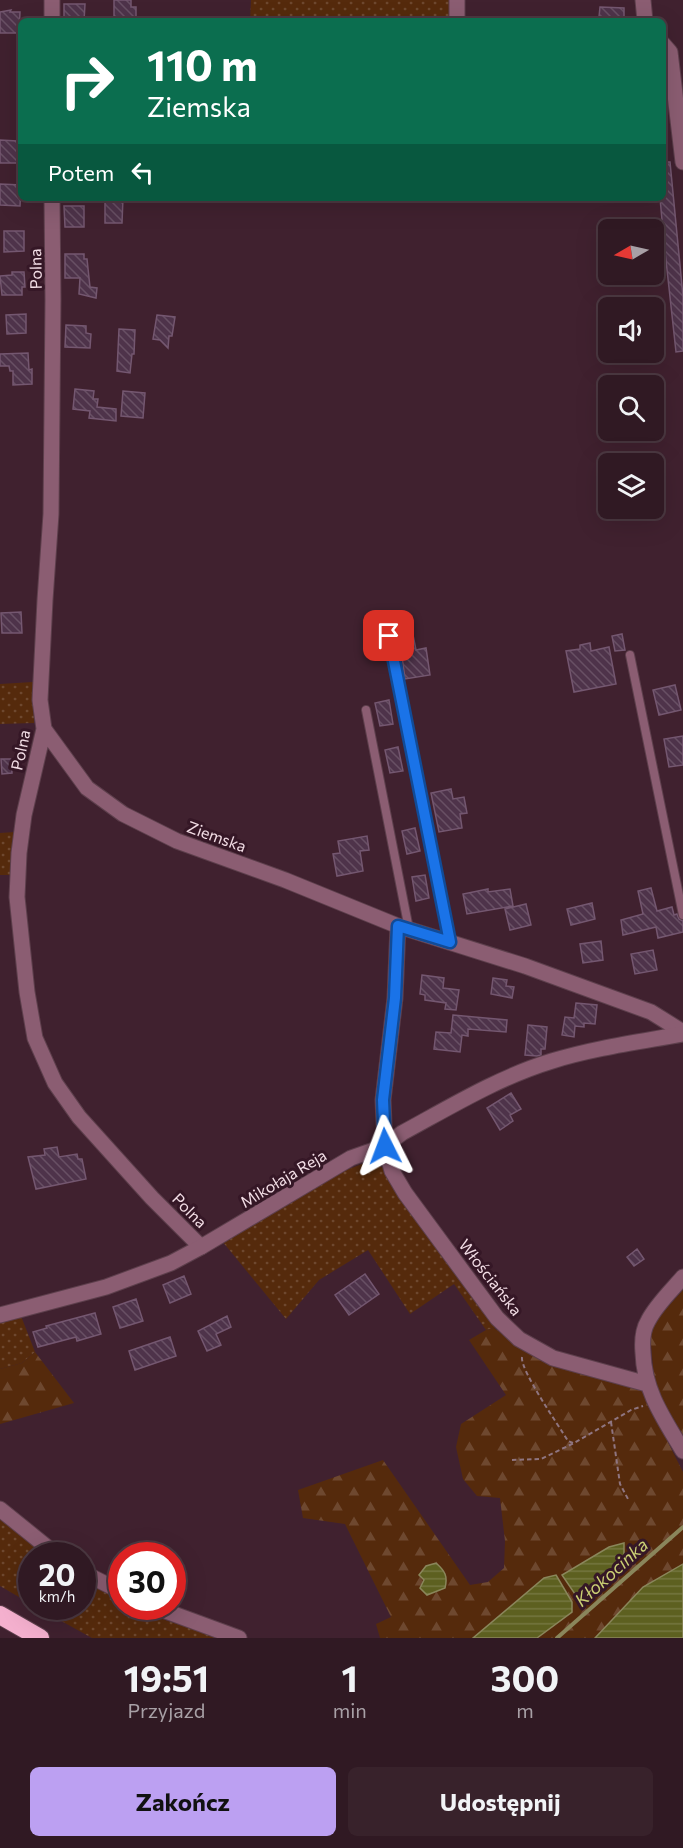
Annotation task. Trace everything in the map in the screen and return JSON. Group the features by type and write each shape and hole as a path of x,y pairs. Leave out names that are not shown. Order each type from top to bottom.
{"highway":[{"path":"0,1615 40,1638"}],"street":[{"path":"51,18 52,0"},
{"path":"457,0 457,18"},
{"path":"643,0 645,18"},
{"path":"666,49 683,162"},
{"name":"Polna","path":"52,201 51,514 40,700 44,729 24,815 17,897 27,992 35,1038 55,1083 79,1117 152,1198 201,1247"},
{"name":"Ziemska","path":"44,729 87,788 123,814 177,841 285,880 404,928 525,966 651,1012 683,1033"},
{"name":"Włościańska","path":"404,928 383,1100 385,1146 392,1171 405,1193 497,1318 519,1339 553,1358 647,1384"},
{"name":"Mikołaja Reja","path":"0,1315 117,1283 171,1263 351,1158 385,1146 412,1128 519,1073 551,1061 683,1033"},
{"path":"683,1277 647,1321 642,1338 647,1384 683,1451"},
{"path":"0,1509 41,1542"},
{"path":"186,1619 239,1638"}],"lane":[{"path":"389,636 450,942"},
{"path":"630,655 683,915"},
{"path":"366,710 404,928"}],"path":[{"path":"525,1342 521,1363 568,1441 574,1443"},
{"path":"512,1460 541,1459 631,1410 655,1402"},
{"path":"610,1422 620,1484 628,1499"}],"green space":[{"path":"251,0 454,0 454,18 250,18"},
{"path":"196,201 372,201 196,202"},
{"path":"33,682 34,723 0,724 0,684"},
{"path":"15,832 13,875 0,875 0,833"},
{"path":"367,1162 384,1168 499,1327 486,1330 454,1284 410,1314 368,1250 319,1280 286,1319 222,1241 344,1171"},
{"path":"683,1290 683,1435 655,1388 650,1334 656,1320"},
{"path":"21,1316 35,1352 22,1363 0,1369 0,1321"},
{"path":"494,1328 541,1360 640,1387 683,1472 683,1564 643,1587 595,1638 380,1638 376,1624 391,1617 345,1524 303,1518 298,1490 383,1460 470,1585 488,1582 504,1568 505,1541 500,1498 477,1496 463,1479 456,1447 461,1424 506,1395 469,1340"},
{"path":"35,1352 74,1403 0,1424 0,1369 22,1363"},
{"path":"0,1517 31,1542 18,1542 18,1596 0,1586"},
{"path":"96,1588 108,1594 108,1620 165,1620 220,1638 92,1638 59,1620 96,1620"}],"water":[{"path":"624,1543 624,1565 577,1597 562,1575 609,1547"},
{"path":"436,1563 445,1574 445,1588 427,1595 420,1588 424,1580 419,1575 426,1566"},
{"path":"683,1564 683,1638 595,1638 643,1587"},
{"path":"556,1575 572,1602 572,1612 537,1638 473,1638 544,1578"}],"building":[{"path":"114,0 131,0 131,7 136,7 136,18 114,18"},
{"path":"64,4 85,4 84,18 64,18"},
{"path":"600,7 624,8 624,18 599,17"},
{"path":"11,10 10,12 20,12 18,33 0,33 0,12"},
{"path":"0,140 17,141 17,163 0,163"},
{"path":"666,162 670,162 683,296 683,351 676,352 664,242 664,219 662,219 660,201 666,201"},
{"path":"0,184 18,185 20,206 0,205"},
{"path":"105,201 123,201 122,223 105,223"},
{"path":"64,206 84,206 84,227 65,227"},
{"path":"4,231 24,231 24,251 4,252"},
{"path":"65,254 84,254 84,259 87,259 90,287 97,288 96,298 79,294 80,278 65,278"},
{"path":"12,272 24,272 25,287 22,287 22,295 2,295 0,276 12,275"},
{"path":"26,314 26,333 7,334 6,315"},
{"path":"157,315 175,317 168,348 160,340 153,339"},
{"path":"66,325 86,326 86,333 91,334 90,348 65,347"},
{"path":"119,329 135,330 130,373 117,371"},
{"path":"28,353 29,370 32,369 32,384 13,385 13,371 10,371 9,366 0,366 0,354"},
{"path":"75,389 94,391 93,399 98,399 97,407 116,409 116,421 89,418 90,411 73,409"},
{"path":"123,391 145,393 143,418 121,416"},
{"path":"21,612 22,633 2,633 1,613"},
{"path":"412,630 416,650 426,648 430,675 405,679 399,633"},
{"path":"622,634 625,650 615,651 612,636"},
{"path":"590,643 591,651 609,647 616,684 574,692 566,651 580,649 580,645"},
{"path":"675,685 681,710 659,715 653,690"},
{"path":"389,700 393,724 380,726 375,703"},
{"path":"683,736 683,765 669,767 664,739"},
{"path":"398,747 403,771 390,773 385,750"},
{"path":"1,759 11,759 12,773 2,774"},
{"path":"451,789 453,799 464,797 467,813 460,814 462,828 439,832 431,793"},
{"path":"415,828 420,851 407,854 402,831"},
{"path":"367,836 369,850 360,851 363,871 337,876 333,854 340,853 338,841"},
{"path":"425,875 429,898 416,901 412,877"},
{"path":"651,888 657,911 672,907 674,915 677,914 683,921 683,932 658,938 656,927 623,935 621,920 643,914 638,891"},
{"path":"488,889 488,892 510,889 513,906 467,914 463,894"},
{"path":"592,903 595,919 571,925 567,909"},
{"path":"526,904 531,925 510,930 505,909"},
{"path":"601,941 603,960 583,963 580,944"},
{"path":"653,950 657,970 635,974 631,954"},
{"path":"422,975 444,978 443,988 459,990 456,1010 445,1009 446,1003 425,1000 425,995 420,994"},
{"path":"493,978 507,980 506,986 514,987 512,998 491,994"},
{"path":"576,1003 597,1005 595,1024 584,1023 584,1027 575,1026 574,1037 562,1035 565,1017 574,1018"},
{"path":"453,1015 507,1020 506,1032 468,1029 468,1036 462,1035 460,1052 434,1049 436,1032 451,1033"},
{"path":"528,1025 547,1027 545,1049 541,1049 541,1055 525,1055"},
{"path":"511,1093 521,1109 510,1115 513,1121 500,1130 487,1108"},
{"path":"57,1147 59,1157 77,1154 78,1159 82,1159 86,1179 36,1189 28,1157 45,1155 44,1149"},
{"path":"637,1249 644,1259 634,1266 627,1257"},
{"path":"365,1274 379,1294 349,1315 335,1295"},
{"path":"184,1276 191,1294 170,1303 163,1285"},
{"path":"136,1299 143,1321 120,1328 113,1307"},
{"path":"95,1313 101,1334 77,1341 76,1337 38,1347 33,1332 47,1328 46,1326"},
{"path":"227,1316 231,1327 216,1334 221,1345 207,1351 198,1331"},
{"path":"170,1337 176,1356 135,1370 129,1351"}],"waterway":[{"name":"Kłokocinka","path":"557,1638 683,1527"}],"route":[{"path":"385,1146 383,1100 395,998 398,926 450,942 389,636"}]}
